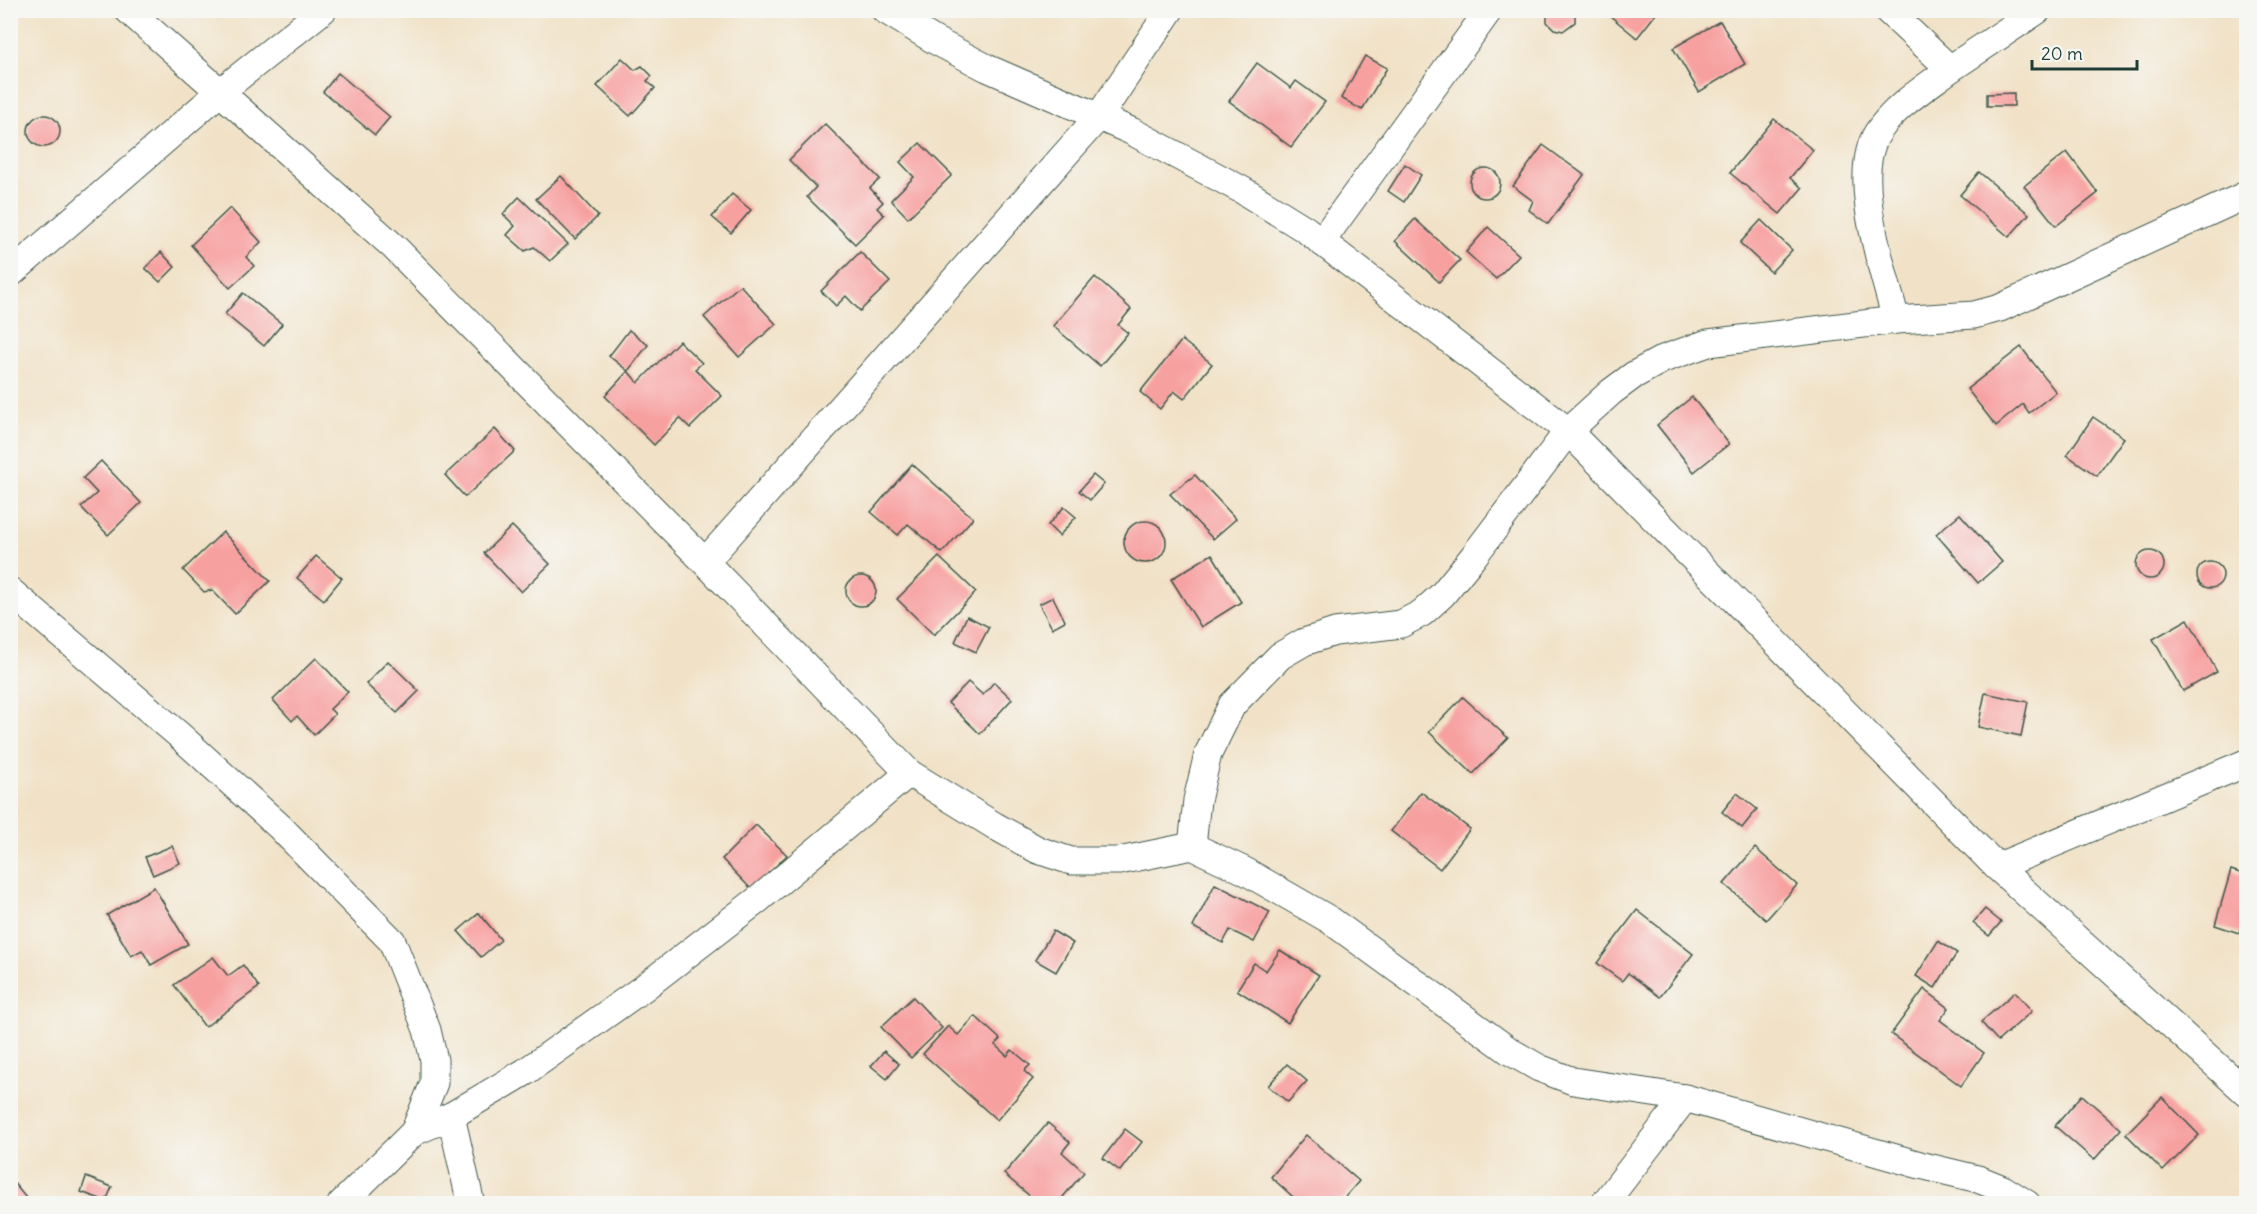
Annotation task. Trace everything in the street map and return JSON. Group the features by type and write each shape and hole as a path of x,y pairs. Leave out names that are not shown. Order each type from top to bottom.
{"street":[{"path":"128,10 394,247 705,562 909,773 1038,850 1071,861 1119,861 1192,846 1245,871 1330,920 1511,1052 1539,1068 1573,1081 1685,1098 1920,1165 1978,1179 2027,1203"},
{"path":"10,274 220,92 323,10"},
{"path":"885,10 934,40 987,68 1100,116 1242,190 1321,242 1568,431 1997,867 2247,1092"},
{"path":"705,562 1100,116 1170,10"},
{"path":"1321,242 1489,10"},
{"path":"1887,10 1950,69"},
{"path":"1896,320 1865,187 1867,159 1877,134 1896,111 1950,69 2038,10"},
{"path":"1192,846 1197,800 1208,754 1232,705 1280,656 1304,642 1335,632 1401,624 1422,613 1442,595 1473,557 1568,431 1611,392 1634,375 1664,359 1708,343 1896,320 1965,316 2000,308 2247,195"},
{"path":"10,591 179,735 263,812 392,941 427,1030 434,1060 434,1083 414,1132"},
{"path":"1997,867 2247,764"},
{"path":"341,1203 414,1132 451,1116 525,1072 642,989 760,898 909,773"},
{"path":"1604,1203 1685,1098"},
{"path":"451,1116 471,1203"}],"building":[{"path":"1547,10 1575,10 1575,22 1563,31 1554,29 1547,22"},
{"path":"1603,10 1659,10 1637,38"},
{"path":"1720,21 1745,64 1699,92 1673,48"},
{"path":"1365,56 1387,68 1362,110 1341,98"},
{"path":"622,58 635,70 642,66 652,76 647,81 655,88 630,116 597,86"},
{"path":"1257,63 1291,88 1296,81 1325,102 1291,147 1229,101"},
{"path":"338,73 390,117 375,135 323,92"},
{"path":"2014,93 2014,106 1987,106 1987,94"},
{"path":"44,115 55,120 60,131 55,142 44,147 33,142 28,131 33,120"},
{"path":"1774,119 1813,150 1790,178 1802,188 1780,214 1730,173"},
{"path":"825,124 880,179 870,188 883,202 877,208 884,215 855,244 807,197 816,187 789,160"},
{"path":"920,143 952,175 908,218 891,200 914,177 900,162"},
{"path":"1543,145 1584,175 1548,224 1529,210 1533,201 1513,186"},
{"path":"2067,152 2098,193 2056,226 2024,186"},
{"path":"1405,164 1421,175 1404,202 1388,191"},
{"path":"1485,168 1496,172 1500,183 1496,194 1485,198 1474,194 1470,183 1474,172"},
{"path":"1979,172 2029,214 2009,237 1960,195"},
{"path":"561,176 598,216 575,239 536,199"},
{"path":"732,194 751,210 731,233 712,217"},
{"path":"519,197 568,244 550,261 534,247 525,251 507,235 515,226 503,214"},
{"path":"230,208 261,242 246,257 254,266 230,288 191,245"},
{"path":"1415,219 1460,260 1439,282 1395,241"},
{"path":"1761,220 1792,250 1771,272 1740,243"},
{"path":"1488,227 1519,255 1496,279 1466,252"},
{"path":"161,252 175,267 160,282 145,268"},
{"path":"860,252 890,282 860,311 846,296 836,306 821,291"},
{"path":"1095,277 1131,309 1118,325 1128,333 1100,366 1053,326"},
{"path":"740,285 776,324 739,357 704,317"},
{"path":"243,293 282,324 264,346 225,314"},
{"path":"629,330 648,345 628,371 609,356"},
{"path":"1182,340 1212,364 1184,399 1174,391 1160,409 1140,392"},
{"path":"679,341 702,363 695,369 722,396 690,428 680,418 654,445 605,396 628,371 638,383"},
{"path":"2021,347 2056,392 2029,413 2023,404 1996,426 1967,389"},
{"path":"1692,397 1729,444 1694,472 1657,425"},
{"path":"2093,417 2124,438 2097,476 2067,455"},
{"path":"495,429 515,451 465,497 445,475"},
{"path":"101,461 141,503 108,535 81,507 97,493 83,478"},
{"path":"912,464 973,518 942,553 908,524 898,535 871,512"},
{"path":"1093,475 1104,484 1090,500 1079,491"},
{"path":"1195,475 1236,519 1213,539 1170,494"},
{"path":"1064,507 1076,517 1059,536 1048,525"},
{"path":"1960,514 2002,562 1978,583 1936,534"},
{"path":"1145,521 1153,522 1160,527 1165,534 1165,550 1160,557 1153,562 1145,563 1137,562 1130,557 1125,550 1124,542 1125,534 1130,527 1137,522"},
{"path":"512,526 550,564 521,592 484,553"},
{"path":"223,532 270,581 235,614 212,590 204,592 183,570"},
{"path":"2150,551 2160,555 2164,565 2160,575 2150,579 2140,575 2136,565 2140,555"},
{"path":"1212,554 1241,602 1201,627 1171,579"},
{"path":"316,556 342,578 324,600 297,578"},
{"path":"939,557 976,592 934,635 897,599"},
{"path":"2210,562 2219,566 2223,575 2219,584 2210,588 2201,584 2197,575 2201,566"},
{"path":"861,576 872,580 876,591 872,602 861,606 850,602 846,591 850,580"},
{"path":"1053,597 1065,621 1052,628 1039,604"},
{"path":"967,616 989,627 976,652 955,642"},
{"path":"2188,619 2217,672 2183,691 2153,639"},
{"path":"316,658 348,692 330,709 335,714 314,735 297,716 292,721 273,700"},
{"path":"388,661 419,691 397,713 366,684"},
{"path":"968,682 983,695 994,682 1012,699 980,734 948,703"},
{"path":"1985,693 2028,702 2021,736 1978,727"},
{"path":"1463,697 1508,738 1473,774 1429,732"},
{"path":"1421,792 1470,829 1440,869 1391,831"},
{"path":"1737,793 1757,809 1742,828 1722,812"},
{"path":"756,825 787,855 752,890 722,859"},
{"path":"172,846 180,863 153,875 145,857"},
{"path":"1755,848 1797,885 1766,920 1724,884"},
{"path":"2231,870 2246,875 2246,909 2239,933 2215,925"},
{"path":"1215,884 1270,912 1254,942 1230,930 1223,943 1193,927"},
{"path":"154,887 188,944 151,965 142,950 131,956 107,915"},
{"path":"1985,909 2001,922 1989,936 1973,923"},
{"path":"1637,910 1693,954 1660,997 1628,973 1622,981 1597,963"},
{"path":"479,913 501,940 481,957 458,931"},
{"path":"1053,931 1073,943 1056,972 1035,960"},
{"path":"1938,941 1957,953 1935,988 1916,976"},
{"path":"1280,950 1319,975 1288,1023 1237,990 1254,963 1266,971"},
{"path":"213,957 228,976 243,965 259,987 205,1027 174,985"},
{"path":"1924,989 1949,1008 1940,1020 1984,1053 1961,1086 1891,1034"},
{"path":"2015,992 2032,1011 1998,1041 1981,1022"},
{"path":"913,997 942,1028 911,1058 881,1027"},
{"path":"975,1016 1000,1039 995,1045 1007,1056 1012,1050 1030,1065 1024,1071 1033,1079 997,1120 923,1054 948,1026 958,1035"},
{"path":"884,1051 899,1064 887,1079 871,1066"},
{"path":"1287,1064 1307,1081 1288,1102 1268,1086"},
{"path":"2082,1095 2121,1129 2094,1160 2055,1126"},
{"path":"2162,1097 2199,1135 2163,1171 2126,1134"},
{"path":"1048,1123 1070,1142 1062,1152 1084,1172 1057,1204 1039,1204 1004,1174"},
{"path":"1125,1129 1142,1142 1120,1171 1103,1158"},
{"path":"1306,1135 1359,1181 1339,1204 1301,1204 1271,1177"},
{"path":"86,1177 112,1187 106,1201 81,1192"},
{"path":"12,1181 31,1204 10,1204"}]}
